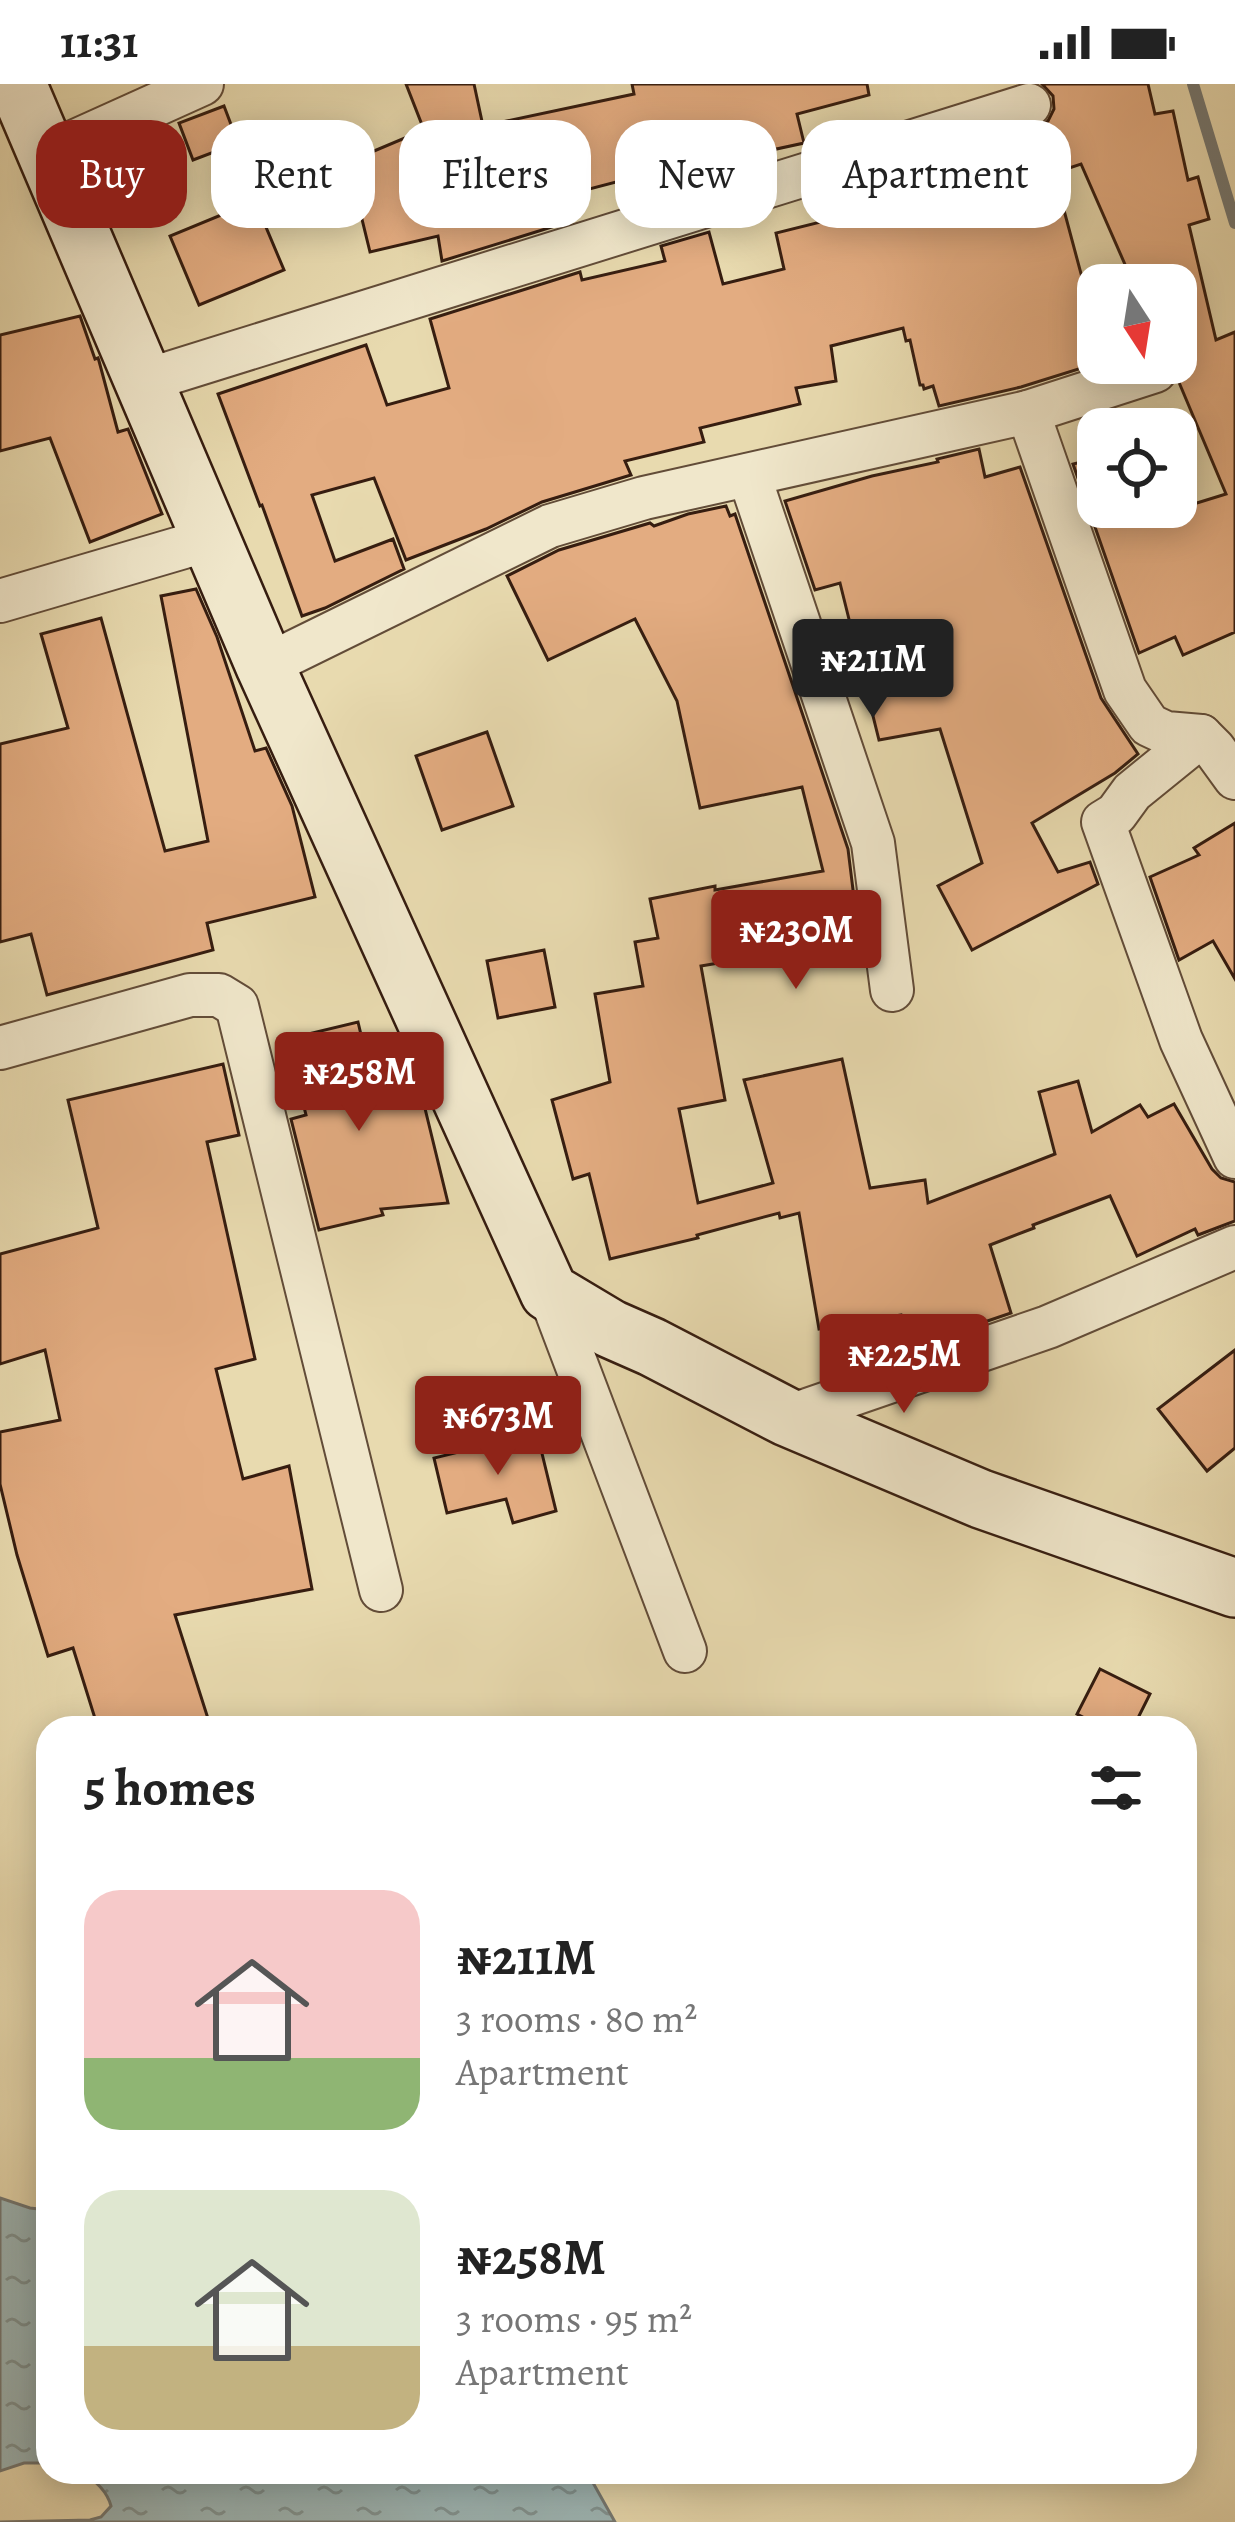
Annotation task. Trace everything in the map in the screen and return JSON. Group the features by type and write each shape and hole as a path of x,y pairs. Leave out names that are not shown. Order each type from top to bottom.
{"street":[{"path":"17,84 36,128"},
{"path":"122,120 202,84"},
{"path":"144,381 1029,105"},
{"path":"79,228 265,666 549,1292 686,1652"},
{"path":"265,666 550,526 644,498 1028,412 1114,384"},
{"path":"1028,412 1125,690 1149,725 1166,733 1201,736 1235,778"},
{"path":"749,475 873,843 892,990"},
{"path":"0,601 211,539"},
{"path":"1201,736 1103,822 1180,1040 1235,1157"},
{"path":"0,1048 190,995 219,994 238,1006 381,1590"},
{"path":"787,1417 1048,1327 1235,1247"},
{"path":"549,1292 611,1329 787,1417 981,1499 1235,1588"}],"water":[{"path":"0,2198 36,2209 36,2463 0,2471"},
{"path":"594,2484 615,2522 0,2522 101,2517 111,2506 100,2486"}],"building":[{"path":"406,84 474,84 482,120 420,120"},
{"path":"632,84 867,84 869,95 797,114 801,144 777,149 777,120 615,120 615,182 591,189 591,120 511,120 634,94"},
{"path":"1042,84 1148,84 1155,114 1173,111 1188,180 1198,177 1209,219 1189,225 1216,340 1235,332 1235,632 1183,655 1175,637 1139,653 1095,528 1197,528 1197,503 1226,494 1197,425 1197,408 1190,408 1180,384 1197,384 1197,264 1125,264 1081,164 1071,167 1071,120 1048,120 1053,96"},
{"path":"224,106 229,120 211,120 211,153 193,160 187,120"},
{"path":"399,141 399,228 549,228 442,261 438,236 370,252 364,228 375,228 375,151"},
{"path":"211,219 211,228 266,228 284,270 199,305 170,236"},
{"path":"801,227 1069,228 1078,264 1077,370 939,406 933,386 924,389 920,385 903,328 831,346 836,381 796,388 800,404 700,428 704,442 625,461 631,475 542,502 406,560 374,478 312,495 335,561 393,539 404,569 302,616 218,394 366,345 387,405 449,388 430,319 580,272 582,280 665,261 661,246 709,232 723,284 784,269 776,233"},
{"path":"80,316 99,361 118,432 128,429 162,514 90,542 50,438 0,451 0,335"},
{"path":"979,449 985,477 1020,467 1101,698 1138,754 1032,823 1058,872 1090,862 1098,884 972,950 938,886 982,863 940,729 879,740 840,583 815,590 785,501"},
{"path":"726,506 730,516 735,514 848,849 855,906 791,921 795,950 701,966 725,1100 679,1109 698,1203 773,1183 744,1080 842,1059 870,1188 925,1180 928,1203 1055,1154 1039,1092 1078,1081 1092,1132 1140,1105 1148,1117 1174,1104 1212,1169 1235,1182 1235,1221 1198,1235 1195,1229 1137,1256 1110,1196 1033,1225 990,1245 1011,1313 908,1348 901,1315 819,1329 799,1213 780,1218 779,1213 610,1259 589,1174 573,1179 552,1100 610,1082 595,994 643,986 635,942 658,938 650,899 823,871 802,787 700,808 677,701 635,619 548,660 507,576 559,550"},
{"path":"196,589 255,751 266,748 292,806 315,897 207,923 213,950 47,995 31,934 0,942 0,744 68,728 41,634 101,618 165,851 208,841 161,596"},
{"path":"487,732 513,806 442,830 416,756"},
{"path":"1235,823 1235,979 1213,941 1179,960 1150,877 1199,855 1194,848"},
{"path":"544,950 555,1007 498,1018 487,961"},
{"path":"358,1022 376,1098 420,1088 448,1203 381,1209 383,1215 319,1230 291,1119 306,1115 287,1039"},
{"path":"223,1064 239,1135 207,1142 255,1359 216,1369 243,1479 289,1466 312,1589 175,1615 207,1716 94,1716 73,1648 48,1656 0,1484 0,1432 60,1420 45,1350 0,1364 0,1254 98,1228 68,1100"},
{"path":"1235,1350 1235,1448 1207,1471 1158,1409"},
{"path":"537,1433 556,1511 513,1523 506,1499 447,1513 434,1458"},
{"path":"1100,1669 1150,1694 1139,1716 1077,1714"}],"waterway":[{"path":"1193,84 1235,223"}]}
